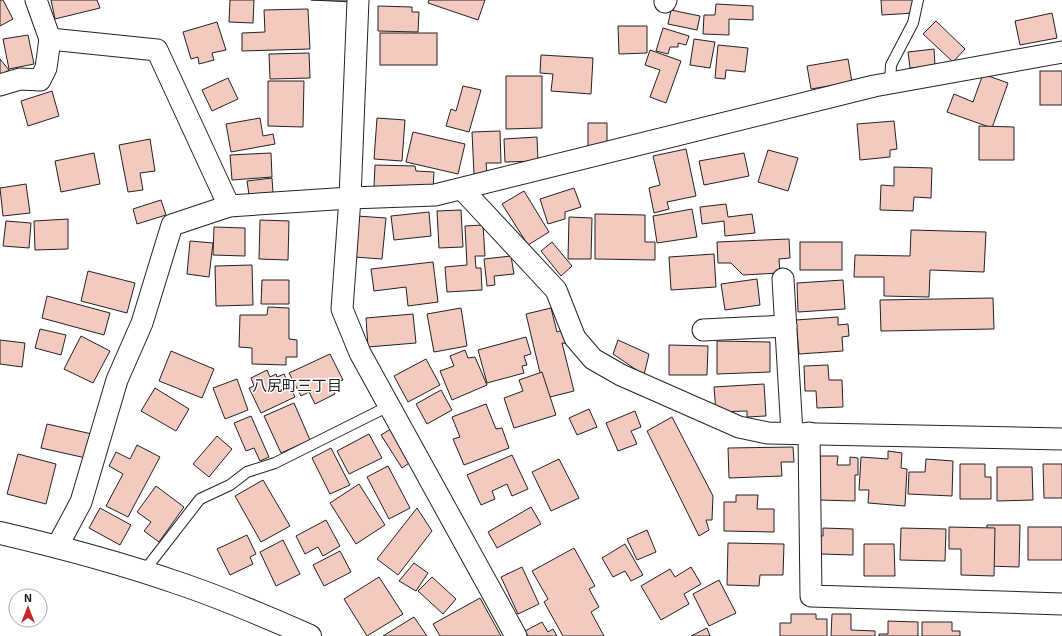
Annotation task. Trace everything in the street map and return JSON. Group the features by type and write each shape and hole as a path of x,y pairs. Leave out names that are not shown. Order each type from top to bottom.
{"street":[{"path":"0,85 20,79 40,80 46,68 50,39 36,0"},
{"path":"358,0 350,198 342,309 360,353 516,636"},
{"path":"50,39 157,50 229,206"},
{"path":"58,547 81,502 117,380 142,323 172,225 229,206 350,198 435,195 874,86 1062,52"},
{"path":"462,189 556,290 575,338 593,359 621,375 739,427 768,433 1062,439"},
{"path":"783,279 786,326 800,433 811,596 1062,604"},
{"path":"703,330 786,326"},
{"path":"0,533 58,547 178,583 262,614 310,636"}],"lane":[{"path":"890,83 891,65 913,23 918,0"},
{"path":"148,566 200,499 230,485 247,472 275,463 389,406"}],"building":[{"path":"0,0 3,0 13,19 0,26"},
{"path":"51,0 97,0 100,8 55,19"},
{"path":"230,0 254,0 253,23 229,22"},
{"path":"311,0 353,0 353,2"},
{"path":"429,0 485,0 478,20 428,3"},
{"path":"881,0 913,0 914,13 882,15"},
{"path":"716,4 753,6 753,20 729,19 729,35 703,34 704,15 715,15"},
{"path":"378,6 412,7 412,12 419,12 418,32 378,31"},
{"path":"308,9 310,49 242,51 242,33 265,32 264,10"},
{"path":"671,10 700,16 697,30 668,24"},
{"path":"1052,13 1057,38 1020,45 1015,21"},
{"path":"936,21 965,49 953,62 923,34"},
{"path":"217,22 226,50 212,53 214,60 199,64 198,57 191,59 183,32"},
{"path":"618,26 647,26 647,53 619,54"},
{"path":"663,28 689,36 686,45 678,43 678,47 670,47 668,54 656,51"},
{"path":"380,33 437,33 437,65 380,65"},
{"path":"28,35 34,64 9,69 3,39"},
{"path":"694,39 715,42 710,68 690,65"},
{"path":"718,45 748,48 745,72 726,70 725,79 715,78"},
{"path":"934,49 935,66 910,68 908,52"},
{"path":"650,50 681,61 666,103 650,97 660,70 645,65"},
{"path":"309,53 310,78 270,79 269,54"},
{"path":"541,55 593,58 591,94 551,91 553,74 540,73"},
{"path":"0,59 9,70 0,76"},
{"path":"848,59 852,82 811,89 807,66"},
{"path":"1040,71 1062,71 1062,105 1040,105"},
{"path":"983,74 1008,83 992,128 947,112 954,94 973,102"},
{"path":"506,76 542,76 542,128 506,129"},
{"path":"228,78 238,99 212,111 202,90"},
{"path":"268,81 304,81 303,127 268,126"},
{"path":"463,86 481,90 469,132 446,126 451,109 456,111"},
{"path":"52,91 59,116 28,126 21,101"},
{"path":"260,118 263,136 273,134 275,144 231,152 226,124"},
{"path":"377,118 405,120 402,161 374,159"},
{"path":"894,121 897,149 890,150 890,157 860,160 857,124"},
{"path":"588,123 607,123 607,142 588,146"},
{"path":"979,126 1014,127 1014,160 979,160"},
{"path":"500,131 501,163 486,163 487,174 474,174 472,132"},
{"path":"413,132 465,144 458,174 406,162"},
{"path":"537,137 538,161 505,162 504,139"},
{"path":"150,139 155,171 140,173 143,190 128,192 119,145"},
{"path":"686,149 696,196 667,202 669,209 654,213 649,188 660,185 653,156"},
{"path":"768,150 798,158 788,191 758,182"},
{"path":"94,153 100,184 61,192 55,161"},
{"path":"271,153 272,177 232,180 230,155"},
{"path":"744,153 749,176 704,185 699,161"},
{"path":"375,165 415,166 416,171 434,172 433,190 374,187"},
{"path":"894,167 932,168 931,198 914,197 913,211 880,210 881,185 894,186"},
{"path":"272,178 273,193 249,195 247,181"},
{"path":"26,184 30,213 3,216 0,188"},
{"path":"574,188 581,207 565,212 565,219 548,224 540,199"},
{"path":"524,191 549,232 528,245 502,204"},
{"path":"161,200 166,215 137,224 133,209"},
{"path":"726,204 728,217 752,214 755,233 725,236 724,221 702,224 700,207"},
{"path":"692,209 697,237 657,243 653,216"},
{"path":"461,210 463,247 439,248 437,211"},
{"path":"429,212 431,236 394,240 391,216"},
{"path":"595,214 645,215 645,242 655,242 655,260 595,259"},
{"path":"357,216 386,218 382,259 354,257"},
{"path":"569,217 592,218 591,259 568,259"},
{"path":"68,219 68,249 35,250 34,221"},
{"path":"260,220 289,221 288,260 259,259"},
{"path":"6,221 31,223 29,248 3,246"},
{"path":"483,225 485,256 475,256 476,268 481,268 482,290 447,292 445,267 467,265 465,226"},
{"path":"214,227 245,228 245,256 213,255"},
{"path":"911,230 986,232 984,272 930,270 929,297 884,296 884,277 854,277 855,255 910,256"},
{"path":"789,239 790,258 779,259 780,273 743,275 731,263 718,263 717,242"},
{"path":"190,241 213,243 209,277 187,274"},
{"path":"552,242 572,266 561,276 541,251"},
{"path":"800,242 842,242 842,270 800,270"},
{"path":"714,254 716,287 671,290 669,257"},
{"path":"511,256 514,274 494,276 495,285 487,286 484,259"},
{"path":"433,262 438,302 408,306 406,287 374,291 371,269"},
{"path":"252,265 253,305 216,306 215,266"},
{"path":"88,271 135,283 127,313 81,301"},
{"path":"757,279 760,305 725,310 721,284"},
{"path":"262,280 289,280 289,304 261,304"},
{"path":"843,280 845,309 798,312 797,283"},
{"path":"47,296 110,313 104,335 42,318"},
{"path":"993,298 994,329 881,331 880,300"},
{"path":"268,307 289,308 289,339 297,340 297,357 286,357 286,365 252,364 252,348 239,347 240,315 267,315"},
{"path":"461,308 467,346 434,352 427,314"},
{"path":"551,308 557,332 565,329 569,344 562,343 574,391 546,398 526,314"},
{"path":"413,314 416,343 368,347 366,318"},
{"path":"838,317 838,325 848,324 849,336 842,337 843,351 799,354 796,320"},
{"path":"40,329 66,335 61,355 35,348"},
{"path":"81,336 110,351 93,383 64,369"},
{"path":"526,337 531,354 524,356 527,365 522,366 524,373 487,383 478,350"},
{"path":"0,340 25,343 22,367 0,364"},
{"path":"618,340 649,354 644,375 613,354"},
{"path":"717,341 770,342 770,372 717,374"},
{"path":"669,345 708,346 707,375 669,375"},
{"path":"465,350 468,358 475,357 487,385 452,400 440,371 454,366 450,356"},
{"path":"171,351 214,369 202,398 159,381"},
{"path":"330,354 343,380 331,385 335,394 315,404 309,392 301,396 289,373"},
{"path":"426,359 440,385 408,402 394,376"},
{"path":"828,365 829,380 842,380 843,407 817,408 816,391 805,391 804,366"},
{"path":"267,370 270,377 276,374 277,377 284,374 295,397 261,413 249,388 254,386 251,378"},
{"path":"542,372 556,415 514,428 504,398 523,391 519,380"},
{"path":"237,379 248,410 225,419 213,388"},
{"path":"764,384 766,416 747,417 747,411 716,412 714,387"},
{"path":"155,388 189,409 176,431 141,411"},
{"path":"441,390 452,410 427,424 416,404"},
{"path":"294,403 310,440 281,453 264,416"},
{"path":"486,404 496,429 502,428 509,448 464,465 453,439 460,437 452,417"},
{"path":"589,409 597,427 577,435 569,418"},
{"path":"635,411 641,427 631,431 637,444 618,451 606,423"},
{"path":"251,416 269,457 260,461 254,448 246,451 234,423"},
{"path":"672,417 713,496 712,520 706,520 709,530 699,536 647,431"},
{"path":"47,424 92,434 86,458 41,448"},
{"path":"394,427 415,459 402,468 381,435"},
{"path":"369,434 382,458 349,474 337,451"},
{"path":"217,436 232,449 209,477 193,464"},
{"path":"137,445 160,457 128,517 106,506 123,474 109,466 116,452 130,459"},
{"path":"793,447 794,462 781,462 782,476 729,478 728,448"},
{"path":"331,448 350,485 330,494 312,458"},
{"path":"888,451 902,453 901,468 907,469 905,506 868,503 869,490 859,490 861,457 888,459"},
{"path":"18,454 56,464 46,504 7,494"},
{"path":"512,455 528,489 512,496 507,484 492,491 495,499 481,505 467,475"},
{"path":"820,456 838,456 837,465 850,465 850,457 858,458 858,475 855,475 855,501 819,500"},
{"path":"559,459 579,498 551,511 532,472"},
{"path":"926,459 953,461 952,496 908,494 909,472 925,472"},
{"path":"960,464 985,464 985,477 991,477 991,499 960,499"},
{"path":"1043,464 1062,464 1062,498 1044,498"},
{"path":"388,466 410,508 389,519 367,477"},
{"path":"997,467 1032,467 1033,500 997,501"},
{"path":"263,480 290,526 261,542 235,496"},
{"path":"359,484 385,525 356,544 330,503"},
{"path":"156,486 184,507 159,542 144,531 151,522 137,512"},
{"path":"736,495 758,495 757,509 774,509 774,532 724,531 724,502 736,502"},
{"path":"531,507 541,524 497,548 488,532"},
{"path":"100,508 131,525 120,545 89,528"},
{"path":"417,508 432,531 398,575 377,559"},
{"path":"326,520 340,546 323,556 318,547 305,554 296,536"},
{"path":"987,525 1020,525 1019,567 986,566"},
{"path":"949,527 995,528 994,576 961,575 961,549 949,549"},
{"path":"1028,527 1062,527 1062,560 1028,560"},
{"path":"823,528 853,529 853,555 821,554 816,536 823,536"},
{"path":"901,528 946,529 945,561 900,560"},
{"path":"647,530 656,552 637,560 627,539"},
{"path":"247,535 256,554 250,557 253,564 230,575 217,549"},
{"path":"283,540 300,574 276,586 260,552"},
{"path":"728,543 784,544 783,575 760,575 759,586 727,585"},
{"path":"625,544 643,575 631,581 625,571 613,577 602,558"},
{"path":"864,544 894,544 895,576 864,576"},
{"path":"574,548 595,586 589,589 599,607 591,612 604,636 563,636 544,602 548,599 532,571"},
{"path":"340,551 351,572 324,586 313,565"},
{"path":"414,563 428,573 416,591 399,581"},
{"path":"522,567 539,604 518,614 501,577"},
{"path":"691,567 701,584 684,594 689,604 661,620 641,586 670,569 675,577"},
{"path":"379,577 403,614 367,636 344,599"},
{"path":"432,577 456,599 443,614 418,591"},
{"path":"719,580 736,613 709,626 693,594"},
{"path":"480,598 501,636 440,636 433,624"},
{"path":"791,614 816,614 816,619 827,619 827,636 780,636 780,623 791,623"},
{"path":"832,614 851,614 851,630 875,631 875,636 831,636"},
{"path":"414,617 427,636 383,636"},
{"path":"888,621 918,622 918,636 879,636 879,634 888,634"},
{"path":"542,622 548,632 553,629 557,636 528,636 525,631"},
{"path":"922,622 952,622 952,631 960,631 960,636 922,636"},
{"path":"707,628 710,636 691,636"}],"district":[{"name":"八尻町三丁目","path":"297,385"}]}
